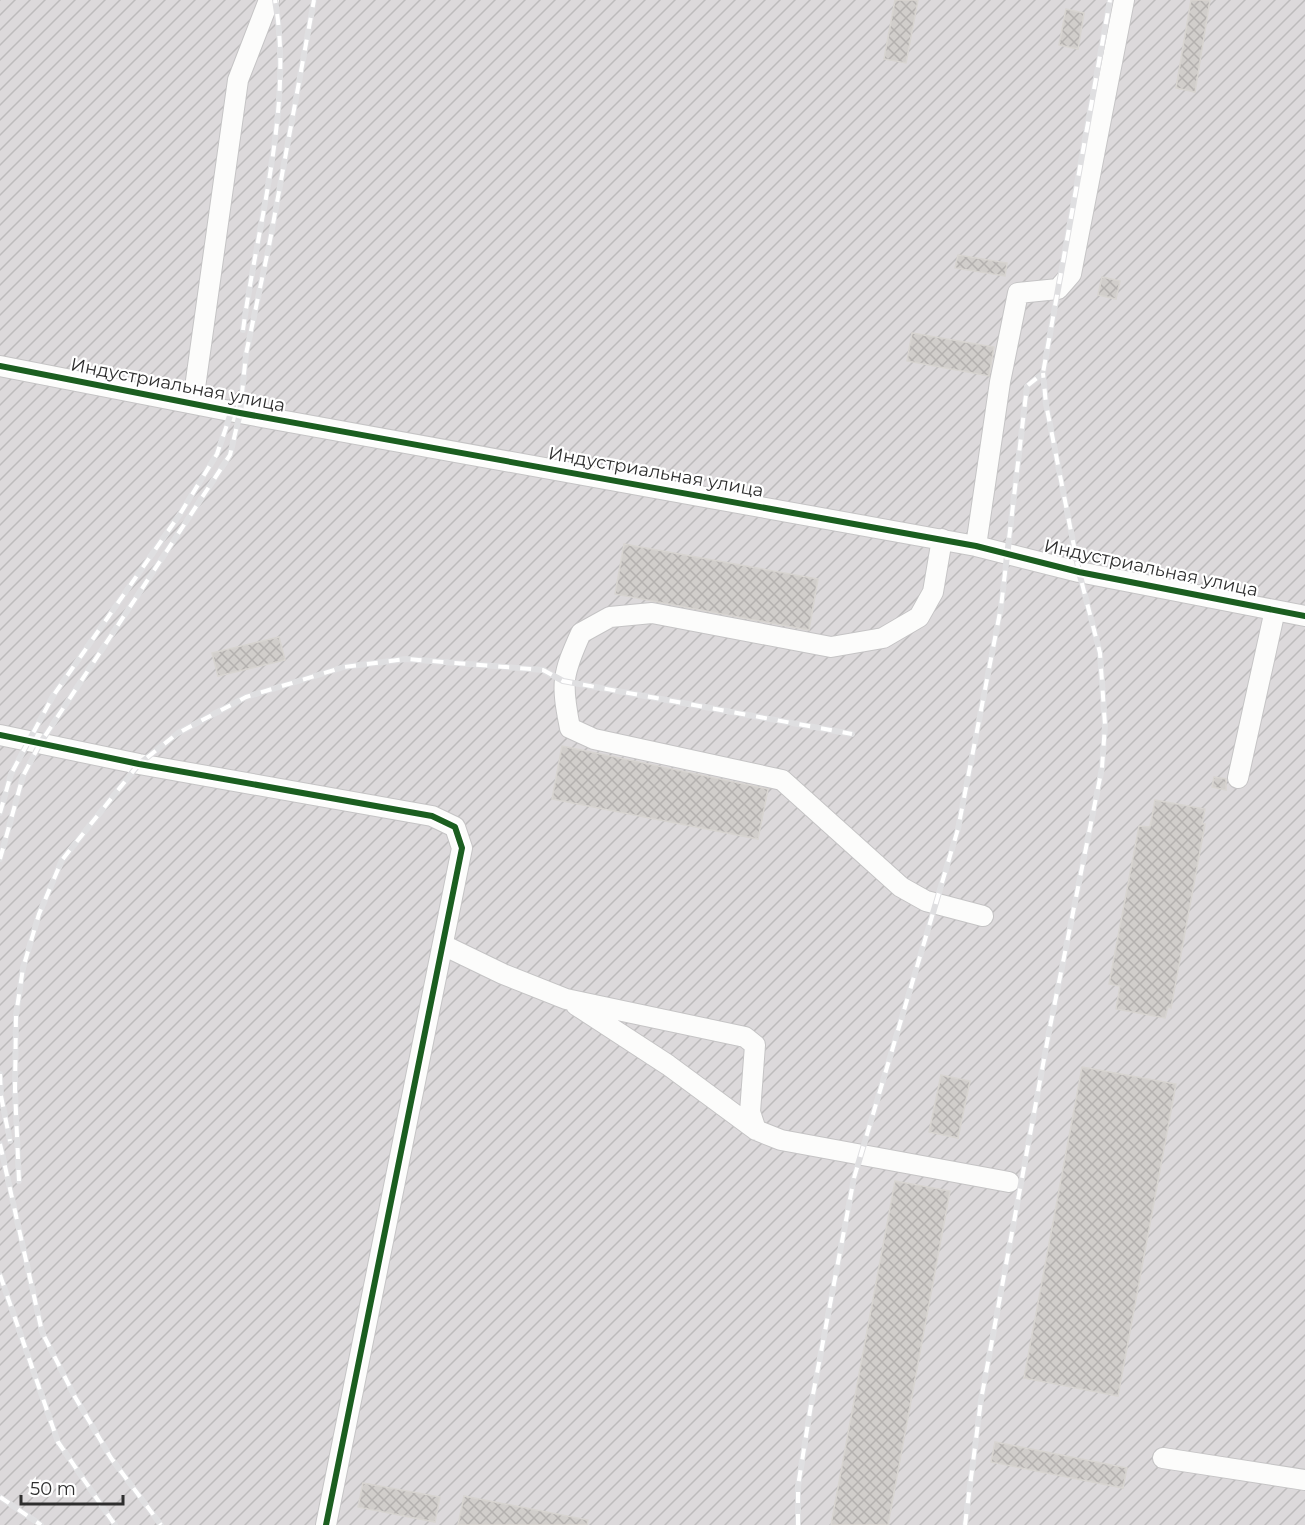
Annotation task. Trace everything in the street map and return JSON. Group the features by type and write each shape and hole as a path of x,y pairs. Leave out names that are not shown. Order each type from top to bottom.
{"street":[{"path":"193,402 238,80 269,0"},
{"path":"976,546 1000,382 1018,293 1058,289 1071,274 1124,0"},
{"name":"Индустриальная улица","path":"0,366 240,413 942,539 1079,572 1305,616"},
{"path":"942,539 933,592 919,617 883,638 831,647 652,613 610,617 581,633 563,681 564,697 570,728 594,739 782,780 901,887 927,902 983,916"},
{"path":"1238,778 1275,610"},
{"path":"0,735 139,764 432,816 455,828 462,848 326,1525"},
{"path":"443,945 503,974 566,999 745,1037 755,1045 750,1112 756,1130"},
{"path":"566,999 668,1065 756,1130 791,1142 1009,1182"},
{"path":"1163,1458 1305,1480"}],"shaded area":[{"path":"0,0 1305,0 1305,1525 0,1525"}],"building":[{"path":"895,0 918,0 906,63 884,59"},
{"path":"1191,0 1210,0 1195,92 1176,88"},
{"path":"1066,9 1084,13 1078,49 1059,45"},
{"path":"958,255 1007,263 1005,276 955,268"},
{"path":"1102,277 1120,281 1116,299 1098,295"},
{"path":"912,333 994,347 989,376 907,361"},
{"path":"624,544 818,579 809,630 615,594"},
{"path":"279,637 285,660 218,676 212,653"},
{"path":"562,746 768,789 758,839 552,799"},
{"path":"1214,777 1226,779 1226,790 1212,787"},
{"path":"1155,800 1205,809 1202,824 1205,824 1171,1008 1168,1007 1165,1018 1116,1009 1120,986 1109,984 1139,826 1150,827"},
{"path":"1082,1067 1176,1084 1118,1396 1024,1378"},
{"path":"941,1075 970,1081 958,1138 929,1132"},
{"path":"895,1181 950,1191 888,1525 831,1525"},
{"path":"995,1442 1127,1468 1123,1488 991,1462"},
{"path":"363,1483 440,1497 435,1522 358,1507"},
{"path":"464,1496 588,1520 587,1525 458,1525"}],"railway":[{"path":"243,330 277,123 280,40 275,0"},
{"path":"0,859 23,776 41,742 230,455 240,413 246,354 269,246 314,0"},
{"path":"798,1525 798,1486 811,1405 854,1178 958,829 1001,607 1027,386 1043,373 1110,0"},
{"path":"965,1525 981,1400 1049,1032 1102,768 1105,725 1100,653 1079,572 1046,404 1043,373"},
{"path":"0,813 11,774 53,696 180,514 217,454 233,407"},
{"path":"19,1181 15,1090 16,1015 23,968 39,914 62,860 139,764 178,733 246,697 344,667 406,659 543,670 563,681 852,734"},
{"path":"0,1074 1,1096 10,1141"},
{"path":"0,1144 42,1332 75,1397 111,1458 161,1525"},
{"path":"0,1275 58,1442 115,1525"},
{"path":"0,1497 41,1525"}],"cycle path":[{"path":"0,366 240,413 976,546 1079,572 1305,616"},
{"path":"0,735 139,764 432,816 455,827 462,848 326,1525"}]}
